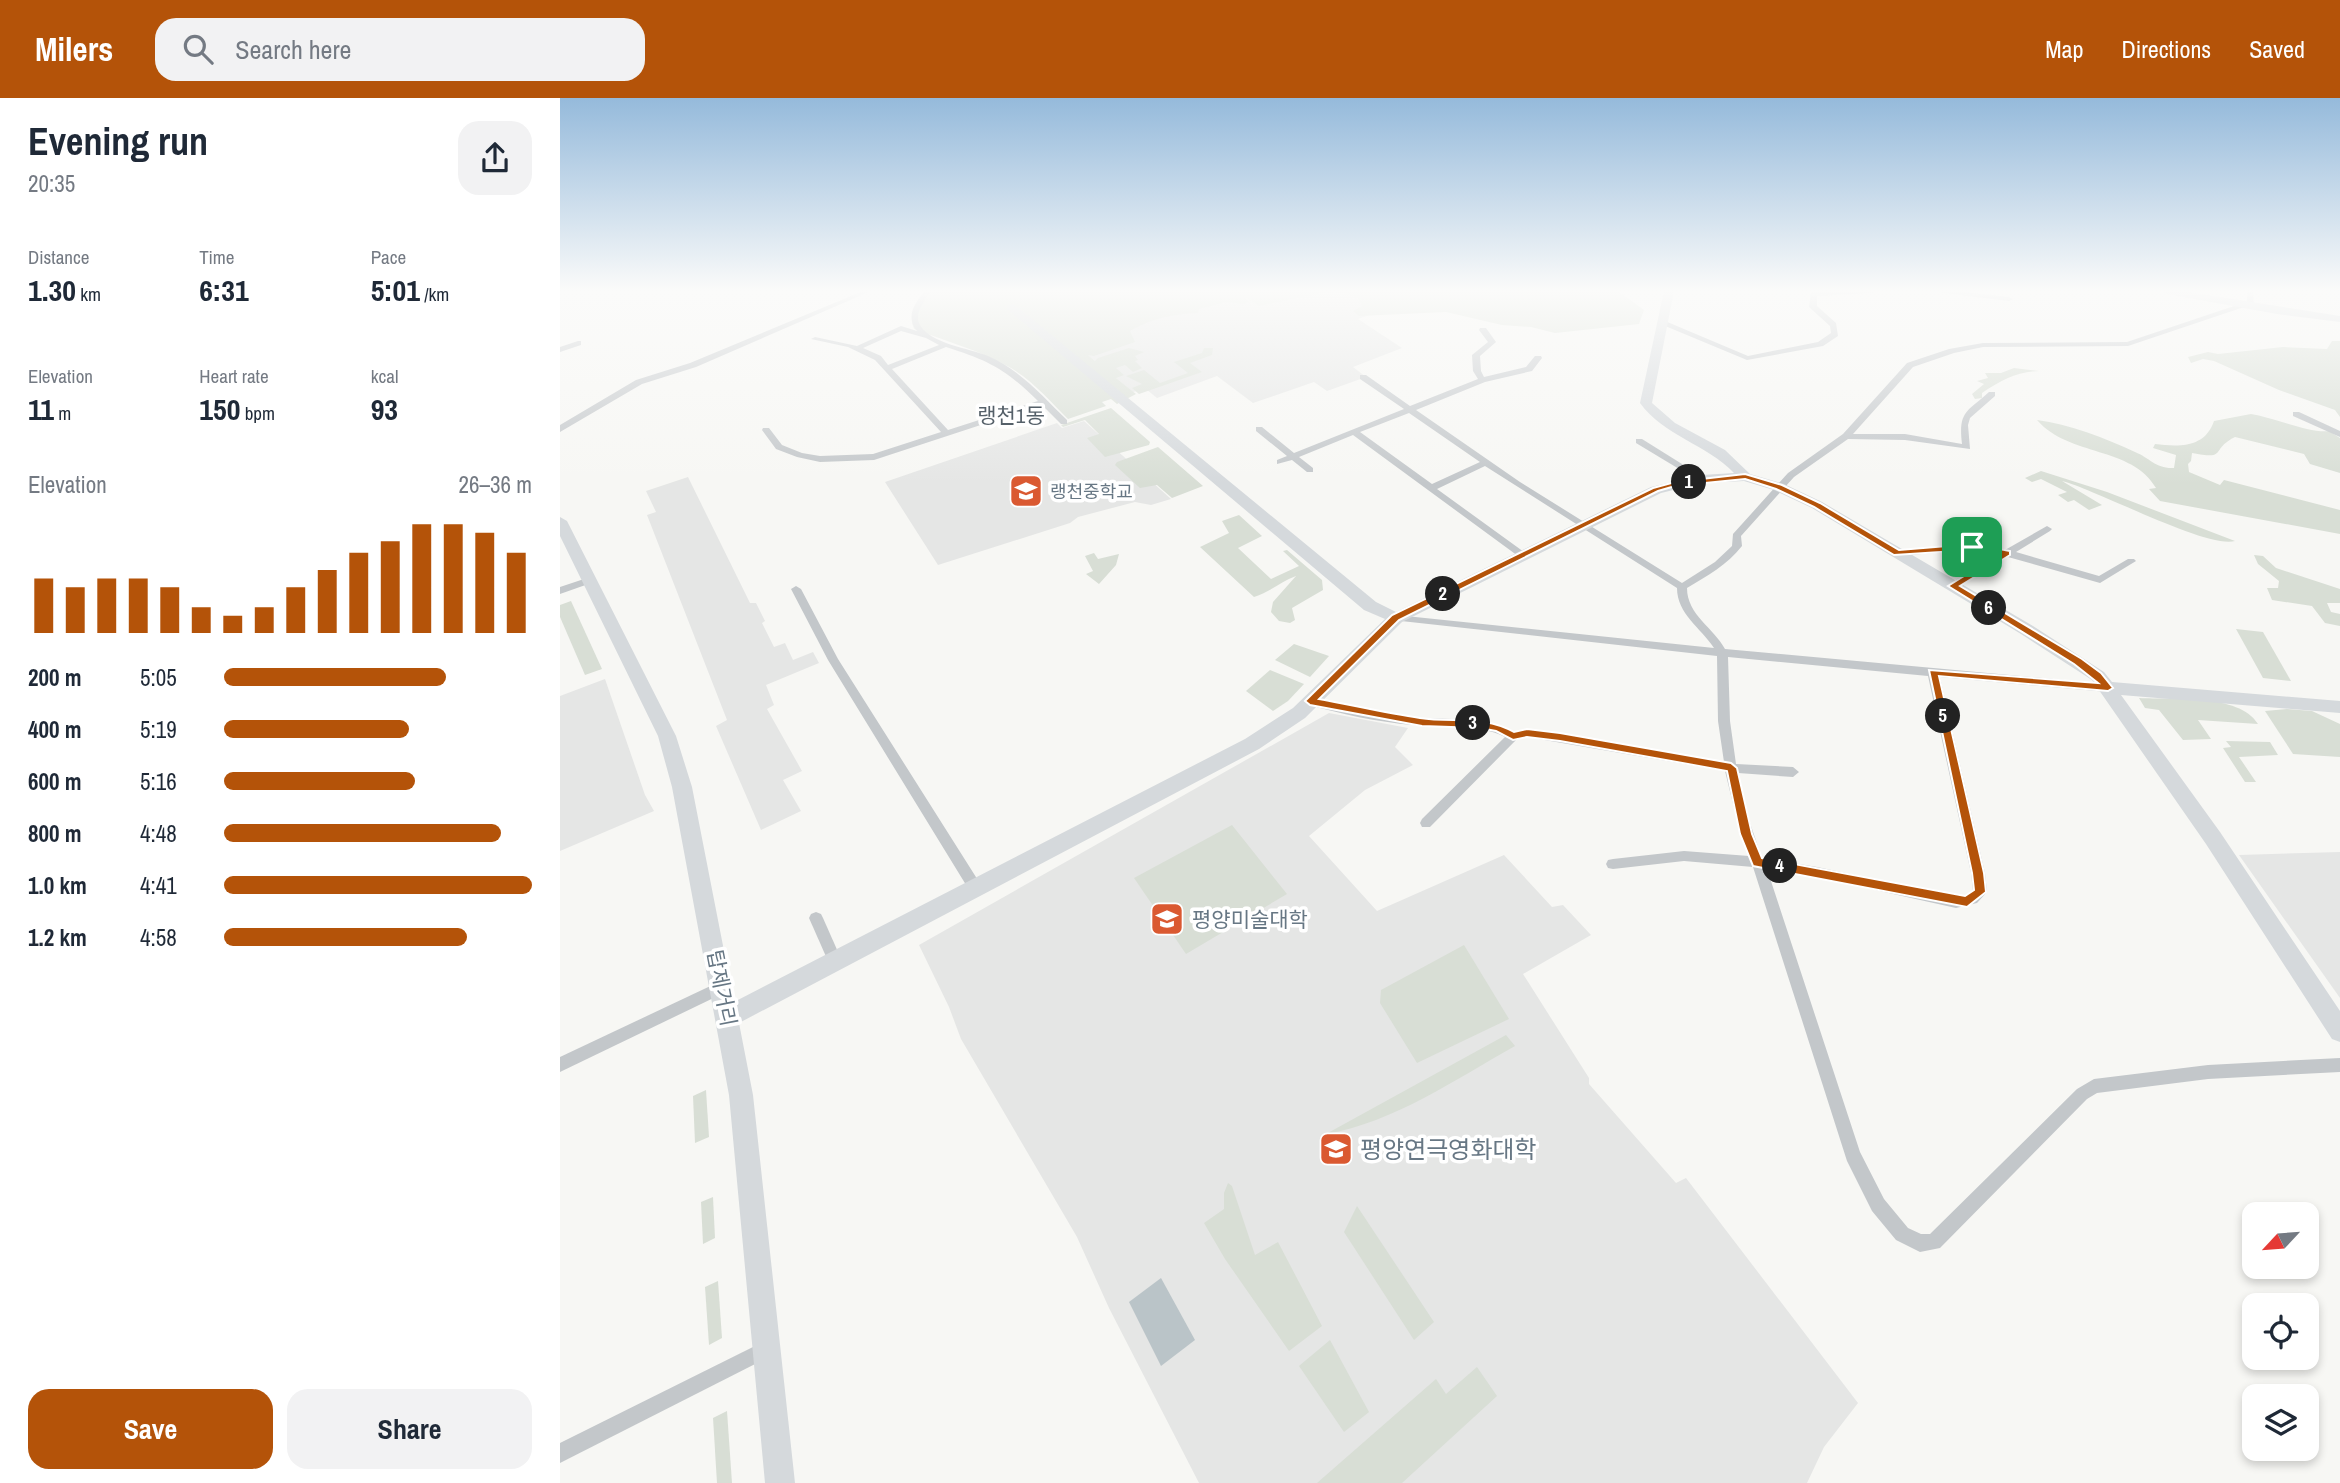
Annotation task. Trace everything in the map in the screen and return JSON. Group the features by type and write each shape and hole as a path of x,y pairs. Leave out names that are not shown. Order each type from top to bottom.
{"street":[{"path":"560,429 639,382 715,356"},
{"path":"873,356 889,366 893,375 946,433"},
{"path":"889,366 917,356"},
{"path":"979,356 992,360 1064,422"},
{"path":"1071,356 1370,606 1396,618 1475,629 1722,653 2340,707"},
{"path":"1476,356 1477,371 1482,380"},
{"path":"1655,356 1646,403 1650,410 1724,455 1745,477"},
{"path":"1741,356 1747,358 1762,356"},
{"path":"1938,356 1910,365 1846,436 1791,475 1779,487 1774,497 1736,536 1737,546 1733,553 1682,587 1681,594 1688,609 1722,653 1725,730 1746,834 1853,1155 1878,1205 1902,1234 1920,1243 1934,1242 2082,1094 2094,1086 2208,1072 2340,1065"},
{"path":"1280,462 1482,380 1529,369 1538,358"},
{"path":"1363,377 1580,524 1682,587"},
{"path":"1846,436 1905,437 1967,447 1964,425 1966,417 1993,394"},
{"path":"766,430 779,447 820,459 874,457 1043,402"},
{"path":"2296,414 2340,434"},
{"path":"1259,429 1310,470"},
{"path":"1354,432 1521,554"},
{"path":"1639,442 1702,479"},
{"path":"1431,488 1487,462"},
{"path":"727,1017 1252,744 1299,713 1396,618 1580,524 1656,490 1702,479 1745,477 1779,487 1817,505 2098,676 2213,838 2340,1031"},
{"name":"탑제거리","path":"560,520 667,736 682,787 741,1095 780,1483"},
{"path":"1953,586 2046,528"},
{"path":"1897,553 1972,547 2007,553 2100,580 2131,561"},
{"path":"560,591 590,580"},
{"path":"796,589 833,660 976,889"},
{"path":"1613,864 1684,856 1757,862 1956,902 1967,902 1976,898 1980,892 1978,873 1933,672"},
{"path":"1310,701 1422,722 1480,724 1499,728 1513,736"},
{"path":"1426,822 1513,736 1527,733 1731,768 1793,772"},
{"path":"816,918 835,961"},
{"path":"560,1065 721,987"},
{"path":"560,1453 767,1349"}],"shaded area":[{"path":"986,356 1089,356 1095,361 1105,356 1136,356 1138,360 1135,361 1142,368 1133,372 1125,365 1116,368 1124,375 1116,378 1136,394 1117,404 1111,399 1102,402 1106,406 1068,419 1034,385"},
{"path":"1088,356 1382,356 1353,367 1366,377 1327,391 1314,382 1253,403 1217,376 1157,398 1146,389 1133,392"},
{"path":"1194,356 1210,356 1190,363 1202,372 1139,394 1132,388 1142,384 1126,376 1144,370 1160,383 1188,373 1174,362"},
{"path":"2340,356 2340,417 2335,410 2279,390 2214,361 2203,359 2191,363 2188,357"},
{"path":"2014,368 2039,371 2009,378 1982,393 1982,398 1975,399 1972,394 1984,384 1977,381 1988,378 1985,373 2001,373"},
{"path":"1111,408 1150,442 1149,445 1105,457 1087,438 1099,434 1085,420 1063,427 1061,425"},
{"path":"2251,414 2313,430 2329,431 2340,438 2340,473 2310,464 2304,454 2235,437 2215,454 2192,453 2188,464 2189,472 2220,485 2224,480 2340,510 2340,534 2160,501 2149,489 2156,488 2132,465 2066,440 2050,432 2037,420 2087,432 2158,465 2174,468 2176,455 2153,448 2155,444 2190,444 2204,436 2214,421"},
{"name":"랭천중학교","path":"1084,421 1171,499 1151,505 1135,502 1078,517 1070,523 938,565 885,482 1057,423 1062,428"},
{"path":"1158,447 1203,486 1172,498 1157,485 1140,488 1115,465"},
{"path":"2041,471 2107,492 2235,541 2221,541 2177,528 2062,481 2102,505 2089,510 2074,500 2068,502 2058,495 2067,492 2041,479 2032,482 2025,478"},
{"path":"688,477 750,603 756,603 774,647 785,643 793,660 813,652 819,663 766,685 774,705 767,709 802,771 783,780 801,811 761,830 716,726 727,720 647,515 656,512 646,491"},
{"path":"1239,515 1262,536 1238,548 1271,579 1299,566 1283,551 1287,550 1322,580 1323,590 1292,608 1295,620 1290,623 1279,621 1271,612 1273,602 1296,576 1254,597 1200,547 1229,533 1222,521"},
{"path":"1094,553 1098,559 1119,554 1116,565 1099,584 1086,574 1093,571 1085,556"},
{"path":"2254,555 2263,556 2276,568 2340,589 2340,603 2327,603 2331,612 2340,614 2340,626 2325,623 2312,606 2272,600 2267,588 2278,588 2279,581 2258,564"},
{"path":"571,601 602,669 585,675 560,617 560,605"},
{"path":"2236,629 2263,632 2291,681 2263,678"},
{"path":"1294,644 1329,656 1310,677 1275,660"},
{"path":"1270,670 1304,684 1288,701 1273,711 1246,691"},
{"path":"605,679 645,795 654,811 560,851 560,696"},
{"path":"2139,698 2221,703 2249,714 2258,724 2198,720 2211,739 2183,740 2159,710 2145,708"},
{"path":"2265,711 2312,711 2340,724 2340,757 2293,754"},
{"name":"평양연극영화대학","path":"1329,713 1408,728 1395,747 1413,765 1365,790 1309,836 1377,911 1504,855 1552,907 1563,905 1591,935 1523,974 1589,1078 1589,1084 1676,1183 1686,1178 1858,1403 1824,1447 1807,1483 1199,1483 1109,1308 1077,1237 961,1039 919,945"},
{"path":"2226,741 2270,742 2278,755 2239,757 2256,782 2245,782 2223,748 2231,747"},
{"path":"1232,825 1287,894 1186,954 1134,878"},
{"path":"2340,852 2340,998 2239,855"},
{"path":"1464,945 1509,1019 1417,1063 1380,1003 1381,990"},
{"path":"1506,1035 1515,1046 1447,1086 1376,1120 1326,1134"},
{"path":"706,1090 709,1137 695,1143 693,1096"},
{"path":"1228,1183 1232,1186 1255,1255 1278,1242 1322,1326 1289,1351 1225,1259 1204,1223 1224,1209 1224,1193"},
{"path":"713,1197 715,1238 703,1244 701,1202"},
{"path":"1357,1206 1434,1322 1414,1340 1344,1232"},
{"path":"1161,1278 1195,1340 1161,1366 1129,1302"},
{"path":"718,1281 722,1338 709,1345 705,1287"},
{"path":"1330,1340 1369,1412 1344,1432 1299,1366"},
{"path":"1477,1367 1497,1396 1402,1483 1317,1483 1436,1379 1446,1394"},
{"path":"727,1411 732,1483 717,1483 713,1418"}],"place":[{"name":"랭천중학교","path":"1026,491"},
{"name":"평양미술대학","path":"1167,919"},
{"name":"평양연극영화대학","path":"1336,1149"}],"district":[{"name":"랭천1동","path":"1011,415"}],"route":[{"path":"1745,477 1779,487 1817,505 1897,553 1972,547 2007,553 1953,586 2078,662 2098,676 2108,688 1933,672 1978,873 1980,892 1976,898 1967,902 1757,862 1746,834 1731,768 1560,737 1527,733 1513,736 1499,728 1480,724 1456,721 1422,722 1325,706 1310,701 1384,626 1396,618 1580,524 1675,484 1702,479 1745,477"}]}
